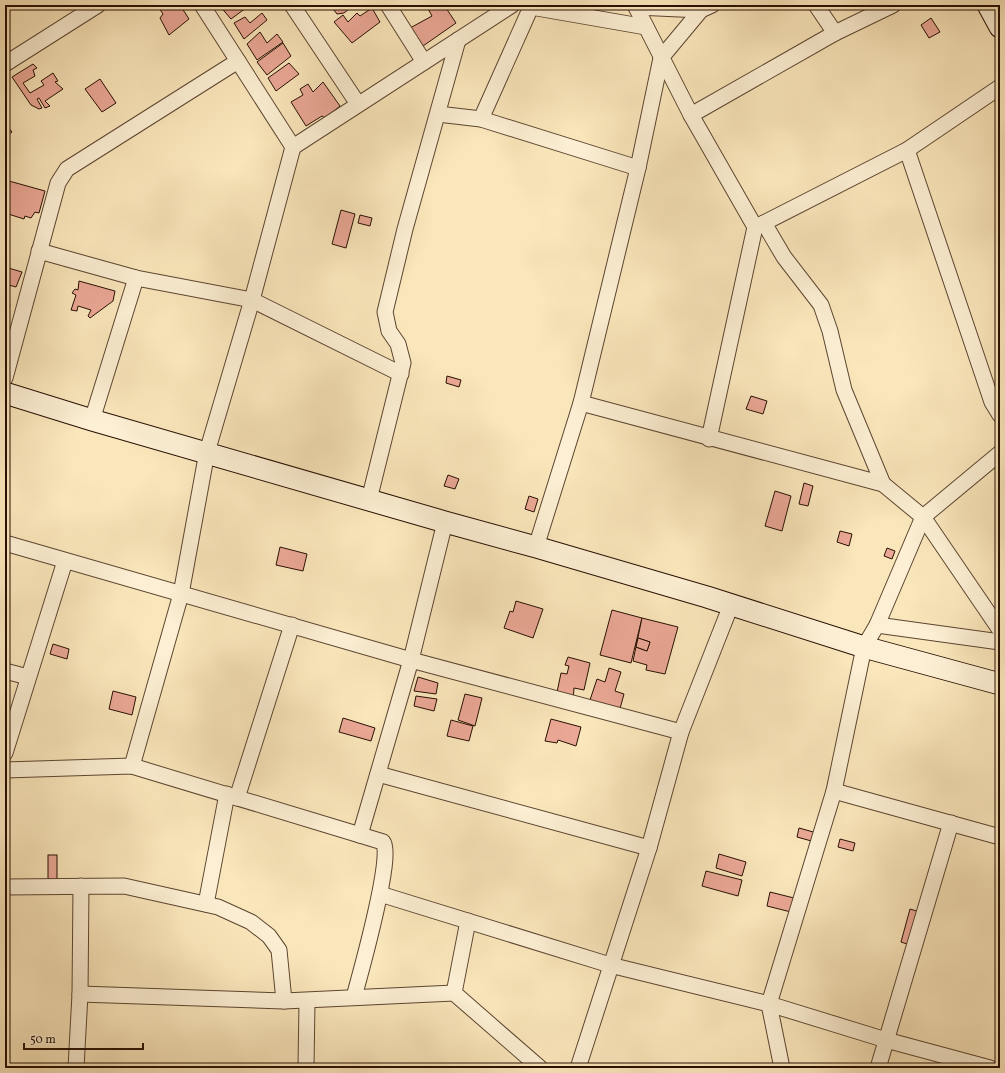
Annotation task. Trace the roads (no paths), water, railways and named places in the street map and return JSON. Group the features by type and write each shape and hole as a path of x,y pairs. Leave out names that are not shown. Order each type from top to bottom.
{"main road":[{"path":"988,5 1000,27"},
{"path":"5,393 92,420 445,522 536,546 731,604 864,647 1000,684"}],"street":[{"path":"5,64 98,5"},
{"path":"202,5 293,147"},
{"path":"292,5 358,104"},
{"path":"388,5 424,62"},
{"path":"132,766 181,594 207,452 252,300 293,147 512,5"},
{"path":"816,5 835,33"},
{"path":"691,115 835,33 893,5"},
{"path":"481,119 530,6 646,27"},
{"path":"706,8 635,6 691,115 759,225 821,305 830,331 844,390 883,484"},
{"path":"536,546 581,403 638,168 661,58 706,8"},
{"path":"369,500 401,374 402,363 398,344 389,331 385,312 405,229 458,40"},
{"path":"5,378 58,183 67,169 238,61"},
{"path":"709,438 759,225 907,150 1000,87"},
{"path":"438,114 481,119 638,168"},
{"path":"907,150 997,406"},
{"path":"39,251 136,278 252,300 401,374"},
{"path":"92,420 136,278"},
{"path":"581,403 883,484 923,517 1000,630"},
{"path":"782,1068 769,1004 834,790 864,647 877,625 923,517 1000,453"},
{"path":"360,835 411,660 445,522"},
{"path":"5,543 411,660 681,732"},
{"path":"5,752 65,561"},
{"path":"578,1068 649,848 681,732 731,604"},
{"path":"206,904 232,796 292,625"},
{"path":"877,625 1000,642"},
{"path":"5,671 28,677"},
{"path":"5,770 132,766 383,842 386,849 380,894 354,997"},
{"path":"378,774 649,848"},
{"path":"834,790 1000,837"},
{"path":"878,1068 950,823"},
{"path":"76,1068 80,994 81,886"},
{"path":"5,887 124,886 218,907 251,922 269,936 279,950 284,1001"},
{"path":"380,894 610,965 769,1004 886,1040 990,1068"},
{"path":"454,993 468,921"},
{"path":"80,994 307,1001 354,997 454,993 540,1068"},
{"path":"306,1068 307,1001"}]}
